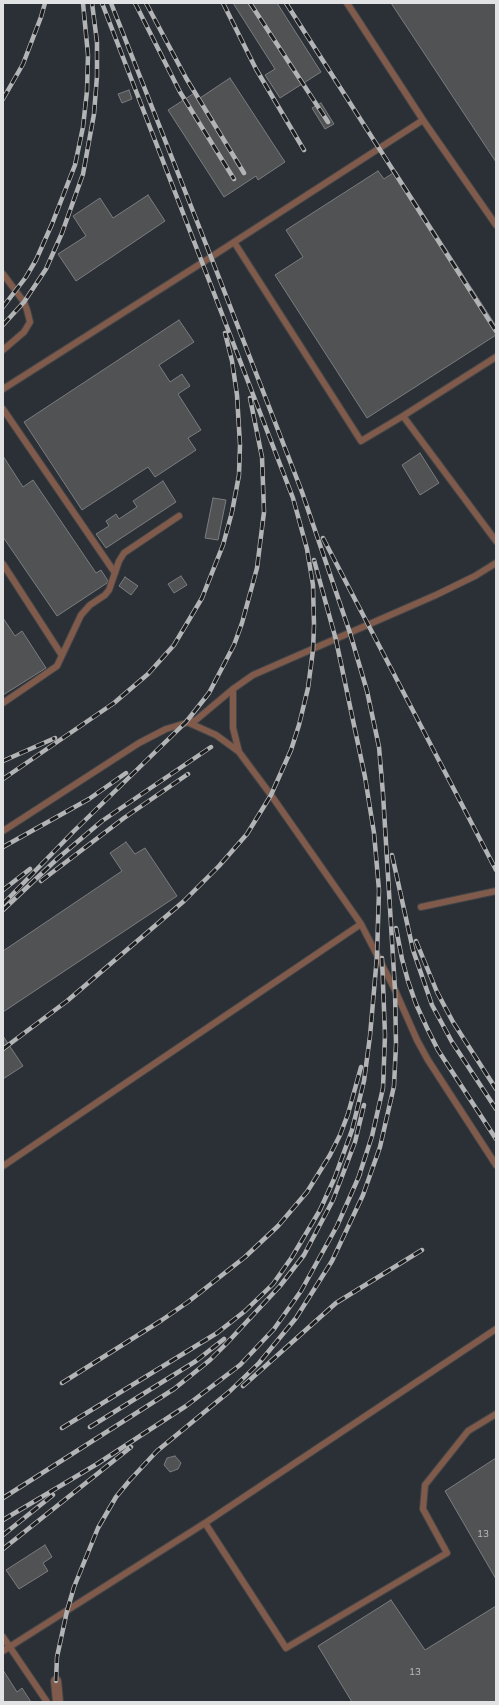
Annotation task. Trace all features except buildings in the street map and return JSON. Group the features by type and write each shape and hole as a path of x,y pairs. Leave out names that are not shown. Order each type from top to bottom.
{"street":[{"path":"56,1681 58,1702"}],"lane":[{"path":"347,3 423,120 496,224"},
{"path":"3,389 423,120"},
{"path":"234,242 361,441 496,357"},
{"path":"3,274 24,302 30,322 24,332 3,350"},
{"path":"3,409 115,573"},
{"path":"403,416 496,541"},
{"path":"3,703 57,666 81,615 90,605 105,595 112,584 124,553 179,516"},
{"path":"3,832 139,743 166,729 196,720 232,689 253,675 436,595 475,576 496,563"},
{"path":"3,564 62,654"},
{"path":"232,689 234,728 239,752"},
{"path":"186,722 216,735 239,752 271,795 361,924 395,990 424,1053 496,1165"},
{"path":"421,907 496,891"},
{"path":"3,1166 361,924"},
{"path":"6,1649 205,1524 496,1329"},
{"path":"205,1524 286,1648 448,1553 423,1509 426,1484 468,1431 496,1414"},
{"path":"3,1637 6,1649 47,1702"}],"shaded area":[{"path":"3,3 496,3 496,1702 3,1702"}],"railway":[{"path":"3,99 23,64 45,3"},
{"path":"3,307 26,277 36,260 75,165 83,127 87,91 88,55 83,3"},
{"path":"3,325 24,302 46,269 62,233 83,174 94,114 97,76 97,42 92,3"},
{"path":"3,1049 67,1001 184,901 219,866 247,834 271,795 291,750 308,688 313,650 313,585 307,549 293,498 102,3"},
{"path":"56,1681 57,1657 74,1587 98,1528 116,1497 157,1451 230,1391 259,1363 296,1318 332,1261 363,1195 380,1147 394,1086 396,1044 395,990 383,794 379,747 367,691 350,633 302,492 111,3"},
{"path":"135,3 180,92 234,179"},
{"path":"146,3 186,78 244,173"},
{"path":"223,3 256,69 304,150"},
{"path":"250,3 328,122"},
{"path":"286,3 496,331"},
{"path":"3,779 114,703 148,674 174,645 202,598 223,545 232,512 239,475 240,445 237,395 232,361 225,333"},
{"path":"3,904 74,831 186,722 209,693 234,645 242,623 257,568 264,512 262,457 250,398"},
{"path":"323,538 496,870"},
{"path":"62,1428 217,1333 245,1311 273,1284 292,1257 320,1210 335,1177 352,1130 364,1081 370,1036 377,956 379,890 374,833 365,777 336,640 314,560"},
{"path":"3,761 55,738"},
{"path":"3,910 57,859 102,821 211,747"},
{"path":"3,847 89,799 126,773"},
{"path":"41,881 124,818 188,774"},
{"path":"392,855 413,950 432,1005 452,1042 496,1109"},
{"path":"3,890 30,869"},
{"path":"396,928 408,981 416,1004 427,1028 438,1050 496,1139"},
{"path":"416,941 437,992 453,1022 496,1089"},
{"path":"358,1179 372,1136 383,1088 385,1035 382,958"},
{"path":"62,1383 188,1302 245,1257 278,1226 307,1192 330,1155 348,1114 361,1067"},
{"path":"3,1498 174,1389 210,1360 280,1286 304,1255 333,1200 355,1142 364,1105"},
{"path":"3,1520 97,1464 186,1406 240,1365 274,1329 301,1291 337,1226 360,1174"},
{"path":"243,1386 336,1303 422,1250"},
{"path":"90,1427 196,1361 224,1339"},
{"path":"3,1549 131,1447"},
{"path":"3,1535 53,1495"}]}
